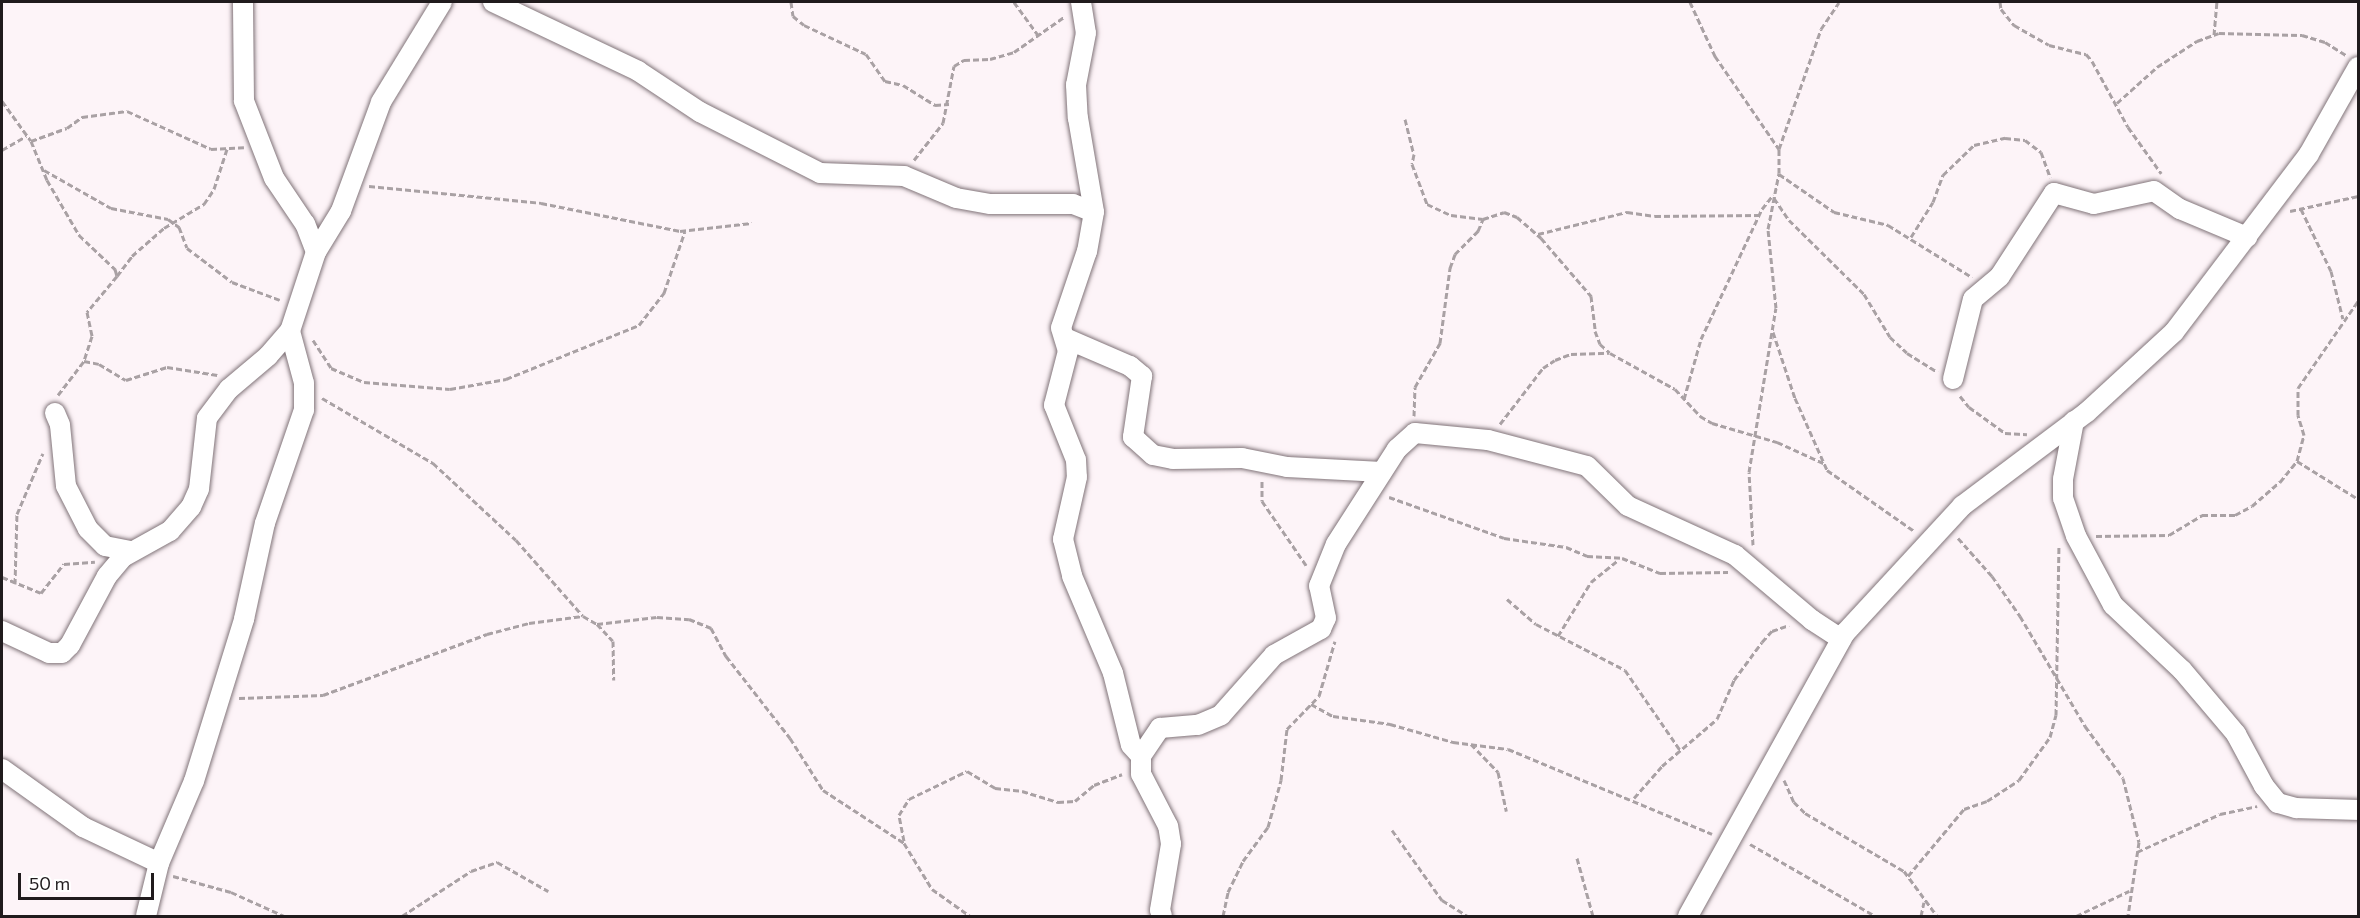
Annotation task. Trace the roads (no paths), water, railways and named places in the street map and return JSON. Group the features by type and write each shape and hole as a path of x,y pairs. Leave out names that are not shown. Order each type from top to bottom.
{"street":[{"path":"243,2 244,101 262,153 305,224 316,252"},
{"path":"2,632 50,653 62,653 125,556 170,531 191,507 199,489 207,418 235,383 268,356 290,331 316,252 352,184 381,102 442,2"},
{"path":"493,2 638,71 700,112 820,173 897,175 979,202 1073,204 1094,212"},
{"path":"1081,2 1086,33 1076,85 1094,212 1087,252 1062,316 1061,328 1068,351 1054,405 1076,460 1077,477 1063,539 1064,549 1113,673 1131,744 1141,756"},
{"path":"1688,916 1778,759 1841,639 1945,523 2074,421 2174,332 2309,154 2354,62"},
{"path":"1953,379 1967,315 1973,299 2000,276 2054,193 2094,204 2144,191 2154,191 2180,209 2247,237"},
{"path":"146,916 158,867 194,781 220,698 244,619 265,523 304,410 304,389 290,331"},
{"path":"1065,338 1130,366 1142,376 1133,437 1154,455 1173,459 1242,458 1263,464 1379,476"},
{"path":"55,413 60,425 66,486 83,521 96,540 125,556"},
{"path":"2074,421 2063,479 2068,538 2113,605 2182,670 2236,734 2264,786 2278,803 2296,808 2358,810"},
{"path":"1162,916 1160,910 1171,844 1168,826 1141,774 1141,756 1160,728 1198,725 1221,715 1274,655 1321,629 1326,618 1319,586 1336,544 1397,449 1415,433 1488,440 1587,466 1628,506 1752,568 1812,620 1841,639"},
{"path":"2,769 83,827 158,867"}]}
